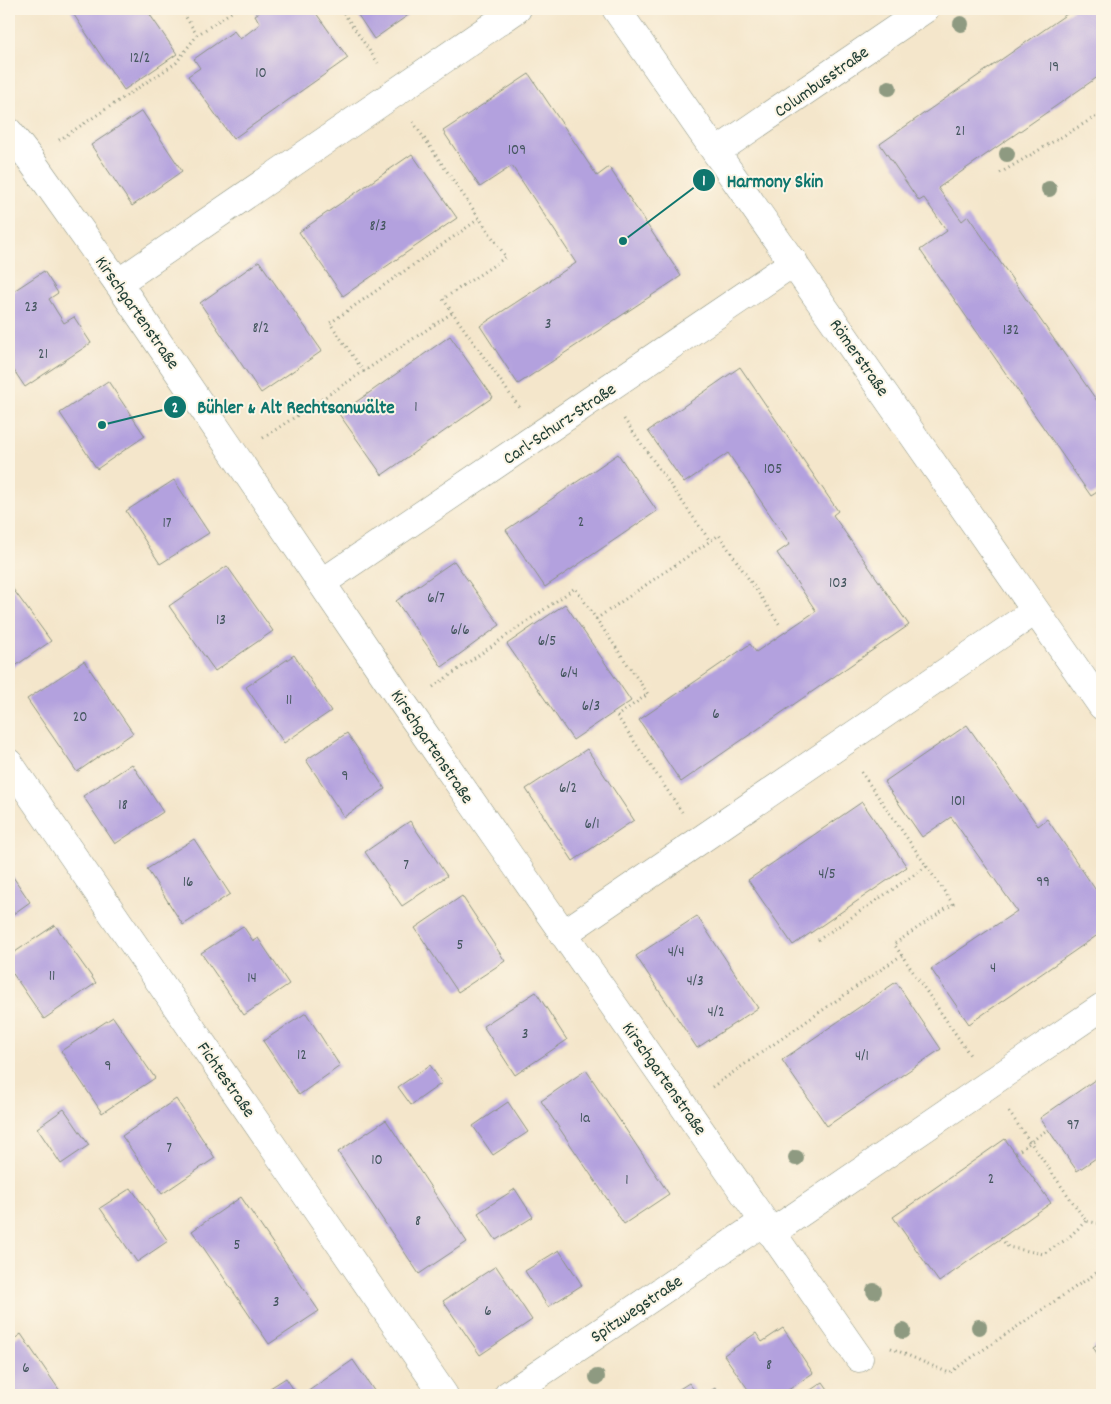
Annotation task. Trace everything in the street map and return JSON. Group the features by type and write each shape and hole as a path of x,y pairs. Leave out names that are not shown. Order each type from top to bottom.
{"street":[{"path":"118,283 517,9"},
{"name":"Römerstraße","path":"616,9 1102,706"},
{"name":"Columbusstraße","path":"716,152 925,9"},
{"name":"Kirschgartenstraße","path":"9,132 118,283 323,582 405,706 860,1358"},
{"name":"Carl-Schurz-Straße","path":"323,582 794,262"},
{"path":"563,934 702,841 1035,611"},
{"name":"Fichtestraße","path":"9,763 444,1395"},
{"name":"Spitzwegstraße","path":"508,1395 990,1083 1102,1006"}],"path":[{"path":"181,9 197,35"},
{"path":"30,159 176,63 197,35 236,9"},
{"path":"341,9 385,74 394,94 506,257 443,299 540,436"},
{"path":"1000,173 1102,114"},
{"path":"364,372 330,323 479,219"},
{"path":"236,456 452,313"},
{"path":"605,392 710,542"},
{"path":"596,619 719,535 780,625"},
{"path":"405,706 575,588 648,694 617,716 702,841"},
{"path":"843,744 953,904 894,944 1029,1143 1086,1221 1102,1224"},
{"path":"818,940 927,866"},
{"path":"685,1106 902,955"},
{"path":"1016,1153 1048,1129"},
{"path":"1001,1238 1008,1247 1043,1254 1067,1239 1086,1221"},
{"path":"860,1358 892,1347 949,1373 1102,1270"}],"building":[{"path":"70,9 146,9 177,54 124,90"},
{"path":"264,9 313,9 348,58 233,139 188,76 200,68 194,59 234,31 240,39 260,24 255,15"},
{"path":"354,9 417,9 374,39"},
{"path":"1074,9 1102,9 1102,74 938,188 962,221 968,216 1102,408 1102,489 1091,496 920,250 947,231 924,198 919,201 880,144"},
{"path":"529,74 597,176 609,167 681,276 518,384 480,326 576,263 512,166 480,187 443,131"},
{"path":"142,111 182,171 132,206 91,145"},
{"path":"412,154 457,218 343,296 299,232"},
{"path":"259,261 322,351 261,393 200,303"},
{"path":"44,271 58,293 49,299 64,323 74,317 91,343 25,387 9,363 9,294"},
{"path":"450,336 493,397 382,475 339,414"},
{"path":"740,367 838,511 833,515 909,625 681,782 639,720 750,644 756,652 816,611 777,553 790,544 728,453 684,483 648,431"},
{"path":"108,381 145,436 97,469 60,413"},
{"path":"618,454 657,511 545,587 506,530"},
{"path":"174,480 209,533 160,564 126,511"},
{"path":"454,561 500,625 442,667 396,601"},
{"path":"227,566 273,631 215,671 169,606"},
{"path":"10,585 51,641 11,669 9,666"},
{"path":"565,604 631,701 573,740 507,644"},
{"path":"294,655 331,711 284,743 246,687"},
{"path":"84,661 133,733 77,772 27,699"},
{"path":"967,725 1038,826 1047,819 1102,899 1102,932 969,1024 931,969 1017,911 951,817 922,837 884,782"},
{"path":"347,733 385,789 344,817 306,760"},
{"path":"587,749 634,820 573,861 526,789"},
{"path":"132,764 163,812 115,844 83,796"},
{"path":"862,802 907,867 793,945 748,880"},
{"path":"410,821 447,876 402,906 365,852"},
{"path":"194,839 230,894 183,925 147,869"},
{"path":"9,871 30,902 9,917"},
{"path":"462,896 505,961 458,992 415,928"},
{"path":"697,916 758,1008 697,1048 636,956"},
{"path":"55,925 96,983 44,1019 9,968 9,956"},
{"path":"243,926 253,941 258,938 289,984 244,1015 201,953"},
{"path":"896,982 941,1049 827,1126 782,1060"},
{"path":"536,992 567,1040 515,1075 483,1026"},
{"path":"306,1013 340,1066 299,1095 263,1041"},
{"path":"113,1017 155,1078 102,1113 61,1051"},
{"path":"430,1065 442,1083 411,1105 398,1087"},
{"path":"586,1070 669,1194 624,1224 541,1101"},
{"path":"1102,1075 1102,1154 1077,1171 1040,1118"},
{"path":"176,1099 215,1158 162,1194 122,1136"},
{"path":"508,1102 528,1132 493,1155 473,1126"},
{"path":"64,1109 89,1145 61,1164 37,1128"},
{"path":"386,1120 467,1242 419,1274 338,1152"},
{"path":"1005,1139 1051,1203 939,1282 893,1217"},
{"path":"131,1188 168,1241 137,1262 100,1208"},
{"path":"515,1189 533,1217 496,1240 478,1213"},
{"path":"241,1197 319,1311 269,1344 192,1231"},
{"path":"559,1250 582,1285 548,1307 525,1271"},
{"path":"496,1266 532,1320 480,1355 443,1301"},
{"path":"783,1328 813,1373 781,1395 752,1395 724,1355 756,1333 762,1342"},
{"path":"21,1334 60,1391 54,1395 9,1395 9,1343"},
{"path":"1102,1341 1102,1361 1093,1347"},
{"path":"353,1360 377,1395 309,1395 307,1392"},
{"path":"286,1378 297,1395 259,1395"},
{"path":"823,1382 832,1395 803,1395"},
{"path":"689,1383 698,1395 670,1395"},
{"path":"715,1388 719,1395 704,1395"}],"place":[{"name":"Harmony Skin","path":"623,241"},
{"name":"Bühler & Alt Rechtsanwälte","path":"102,425"}]}
